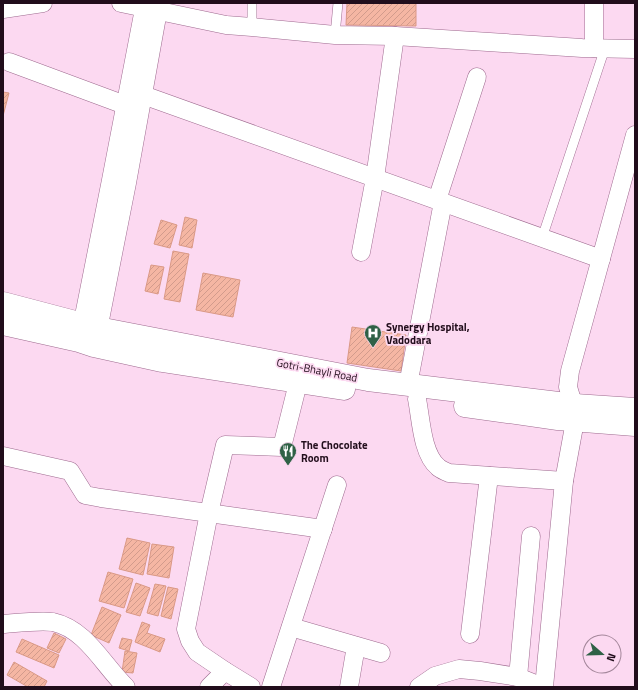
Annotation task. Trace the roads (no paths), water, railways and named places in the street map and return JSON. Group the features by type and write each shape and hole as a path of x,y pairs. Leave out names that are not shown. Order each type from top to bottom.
{"street":[{"path":"3,9 43,3"},
{"path":"121,3 151,6 226,25 252,26 335,35 395,36 635,49"},
{"path":"594,3 600,48"},
{"path":"88,335 143,95 151,6"},
{"path":"88,335 126,105 151,6"},
{"path":"362,252 375,178 395,36"},
{"path":"9,62 126,105"},
{"path":"477,77 440,201 413,392 426,451 432,461 439,468 449,473 564,481"},
{"path":"143,95 601,259"},
{"path":"419,687 435,676 459,669 480,670 518,677 543,687 564,481 575,413 568,386 570,371 635,135"},
{"name":"Gotri-Bhayli Road","path":"3,303 162,361 298,383 413,392 575,413 635,425"},
{"name":"Gotri-Bhayli Road","path":"3,324 88,335 368,380 413,392"},
{"path":"251,687 197,652 190,641 186,628 209,513 225,444 282,447 298,383"},
{"name":"Gotri-Bhayli Road","path":"575,413 635,409"},
{"path":"3,456 70,471 85,495 323,529"},
{"path":"470,634 489,476"},
{"path":"271,687 337,485"},
{"path":"518,677 531,536"},
{"path":"3,624 51,622 66,626 79,635 115,677 126,687"},
{"path":"291,627 381,653"},
{"path":"349,687 356,646"},
{"path":"209,687 225,671"}],"lane":[{"path":"252,3 252,26"},
{"path":"335,35 338,3"},
{"path":"542,238 600,48"}],"place":[{"name":"Synergy Hospital, Vadodara","path":"373,348"},
{"name":"The Chocolate Room","path":"288,466"}]}
